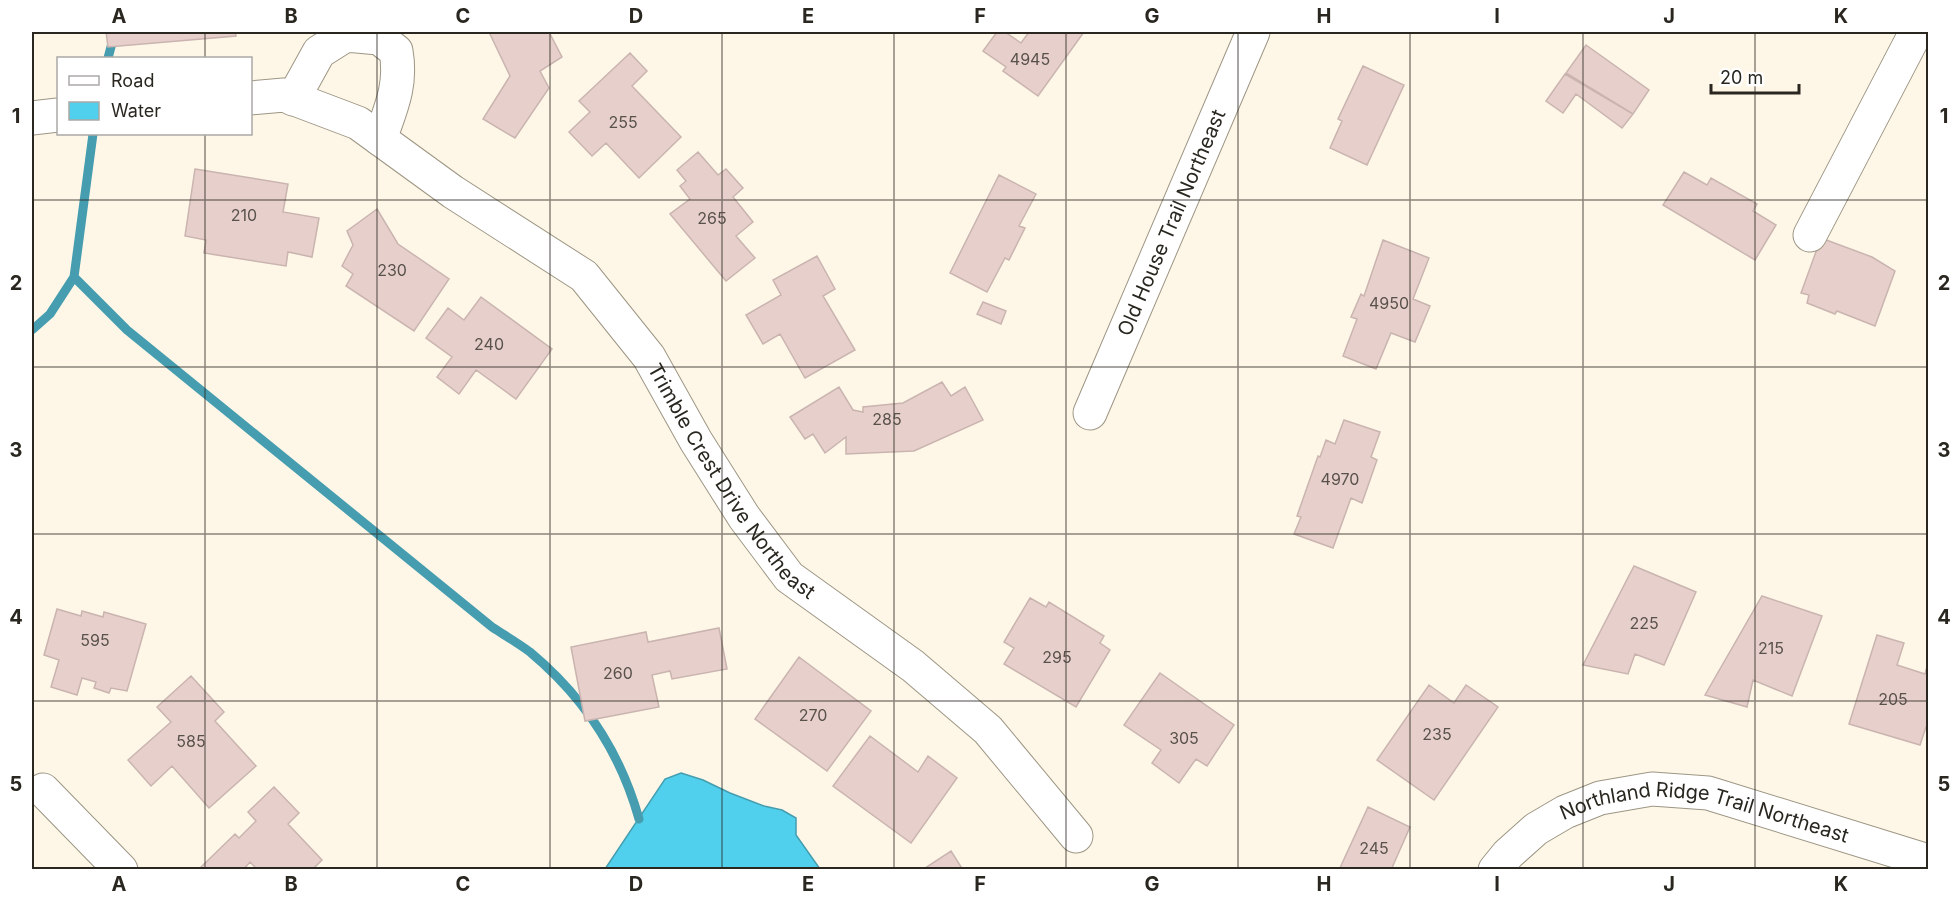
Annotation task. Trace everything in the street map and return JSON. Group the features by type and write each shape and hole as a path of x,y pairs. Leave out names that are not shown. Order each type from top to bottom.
{"street":[{"name":"Old House Trail Northeast","path":"1090,413 1253,32"},
{"path":"1810,235 1916,32"},
{"path":"293,99 319,52 346,35 379,38 396,51 399,68 398,87 380,139"},
{"name":"Trimble Crest Drive Northeast","path":"252,98 284,95 358,123 453,192 585,276 649,357 696,441 744,517 789,577 913,666 988,730 1076,836"},
{"path":"32,118 57,115"},
{"name":"Northland Ridge Trail Northeast","path":"1495,870 1508,854 1536,829 1565,812 1600,798 1652,789 1708,794 1929,861"},
{"path":"43,790 121,870"}],"water":[{"path":"681,773 764,806 782,810 796,818 796,835 820,869 605,869 665,779"}],"building":[{"path":"106,32 235,32 236,36 108,47"},
{"path":"489,32 549,32 562,57 540,71 549,88 515,138 483,119 510,76"},
{"path":"997,32 1005,32 1021,43 1029,32 1084,32 1038,96 1003,71 1006,67 983,51"},
{"path":"1586,45 1649,90 1633,114 1566,73"},
{"path":"630,53 647,71 632,86 681,137 639,178 606,143 592,156 569,132 590,112 579,101"},
{"path":"1363,66 1404,85 1367,165 1330,148 1342,121 1338,119"},
{"path":"1565,74 1633,114 1622,128 1576,94 1563,113 1546,101"},
{"path":"698,152 718,175 726,169 743,188 733,197 753,222 736,236 755,258 726,281 670,214 690,199 680,186 686,181 677,170"},
{"path":"195,169 288,184 283,212 319,218 312,257 288,252 286,266 204,253 206,240 185,236"},
{"path":"1684,172 1707,185 1711,178 1757,204 1753,211 1776,225 1755,260 1663,205"},
{"path":"999,175 1036,194 1019,226 1025,228 1009,260 1005,258 987,292 950,273"},
{"path":"377,209 398,244 449,279 414,331 346,286 353,274 342,266 353,245 347,231"},
{"path":"1821,238 1872,257 1895,271 1875,326 1837,311 1835,314 1807,303 1809,295 1801,293"},
{"path":"1383,240 1429,258 1413,299 1430,306 1415,342 1391,333 1376,369 1343,356 1357,319 1351,317 1361,294 1364,296"},
{"path":"817,256 835,289 823,296 855,350 805,378 780,334 763,344 746,315 781,295 773,280"},
{"path":"481,297 552,349 516,399 476,370 459,394 437,377 452,357 426,338 448,308 464,320"},
{"path":"983,302 1006,311 1001,324 977,314"},
{"path":"942,382 951,396 965,387 983,420 914,451 846,454 846,437 825,453 813,434 805,439 790,417 839,387 853,410 863,412 863,407 903,403"},
{"path":"1344,420 1380,432 1371,457 1377,460 1362,503 1351,498 1333,548 1294,534 1301,517 1297,516 1318,456 1320,457 1326,440 1335,444"},
{"path":"1634,566 1696,592 1664,665 1635,654 1628,674 1583,665"},
{"path":"1762,596 1822,616 1792,696 1753,680 1747,707 1705,695"},
{"path":"1030,598 1046,607 1049,602 1104,636 1100,643 1110,650 1076,707 1004,664 1014,648 1004,642"},
{"path":"57,609 81,616 82,611 103,617 104,612 146,624 127,691 111,688 109,693 94,688 96,682 82,678 77,695 51,687 59,660 44,655"},
{"path":"719,628 727,669 672,679 670,671 652,675 659,707 585,721 571,647 646,632 648,642"},
{"path":"1877,635 1904,643 1897,665 1925,674 1928,663 1928,728 1926,727 1920,745 1849,724"},
{"path":"799,657 871,711 827,771 755,719"},
{"path":"1160,673 1234,725 1207,766 1196,759 1179,783 1152,763 1161,750 1124,725"},
{"path":"191,676 224,712 215,721 256,766 209,808 172,766 151,786 128,760 171,722 157,707"},
{"path":"1429,685 1454,703 1466,685 1498,707 1434,800 1377,760"},
{"path":"870,736 918,772 928,756 957,778 911,843 833,786"},
{"path":"274,787 299,813 288,824 322,860 312,870 254,870 256,868 250,862 243,870 198,870 235,834 239,838 256,821 248,812"},
{"path":"1368,807 1410,827 1391,870 1339,870"},
{"path":"951,851 963,870 922,870"}],"waterway":[{"path":"108,57 115,32"},
{"path":"32,330 50,314 74,277 93,135"},
{"path":"74,277 127,330 492,627 530,652 549,669 598,727 622,771 639,819"}]}
